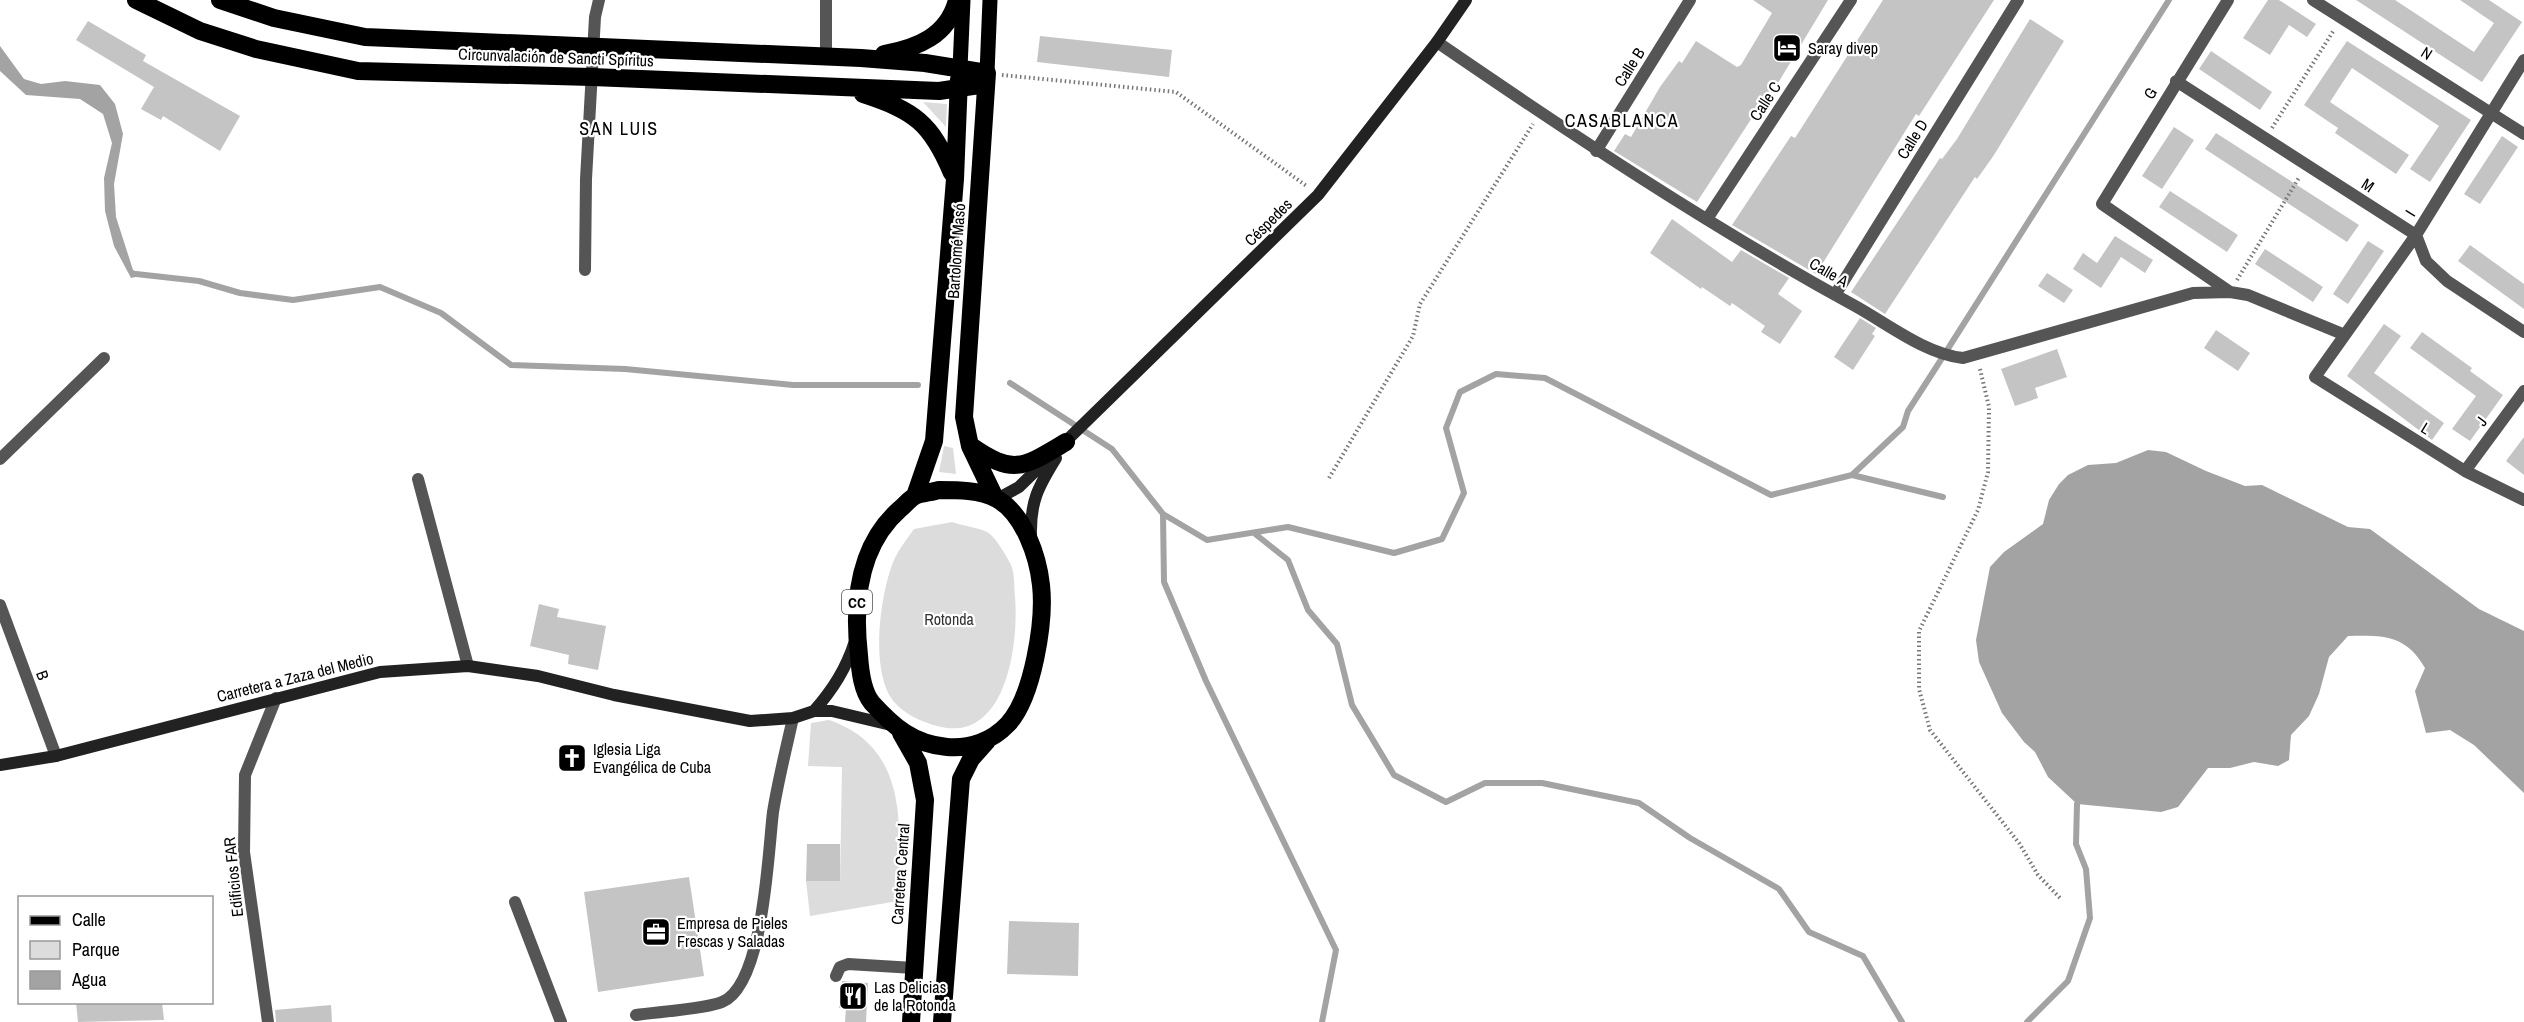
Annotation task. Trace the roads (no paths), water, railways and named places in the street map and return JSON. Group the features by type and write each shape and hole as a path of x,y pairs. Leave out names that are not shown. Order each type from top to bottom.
{"highway":[{"name":"Circunvalación de Sancti Spíritus","path":"136,0 211,35 256,49 358,71 592,77 939,92 958,89 987,79"},
{"path":"861,58 924,43 940,31 954,10 957,0"},
{"name":"Circunvalación de Sancti Spíritus","path":"224,1 274,18 366,37 861,58 960,68 987,79"},
{"name":"Bartolomé Masó","path":"915,496 934,441 955,179 960,68"},
{"name":"Bartolomé Masó","path":"987,79 964,417 970,446 996,499"},
{"path":"814,86 855,92 897,105 925,124 941,146 955,179"},
{"path":"970,446 1003,465 1014,465 1029,463 1069,439"},
{"name":"CC","path":"942,1022 961,779 971,759 987,741 1009,723 1025,693 1039,635 1041,586 1032,547 1017,518 996,499 957,490 939,490 915,496 891,517 871,546 857,597 856,635 861,674 869,700 897,729 924,744 959,748 987,741"},
{"name":"Carretera Central","path":"897,729 918,763 925,800 911,1022"}],"main road":[{"name":"Bartolomé Masó","path":"960,68 963,0"},
{"name":"Bartolomé Masó","path":"987,79 990,0"},
{"name":"Céspedes","path":"996,499 1019,487 1318,195 1437,42 1466,0"},
{"name":"Céspedes","path":"1032,547 1030,514 1036,491 1069,439"},
{"path":"814,711 843,673 856,635"},
{"name":"Carretera a Zaza del Medio","path":"0,765 56,756 380,672 468,666 538,676 614,695 750,721 793,718 814,711 839,712 897,729"}],"street":[{"path":"585,270 592,77 598,0"},
{"path":"826,0 826,56"},
{"name":"Calle B","path":"1596,151 1690,0"},
{"name":"Calle C","path":"1707,219 1851,0"},
{"name":"Calle D","path":"1835,295 2018,0"},
{"name":"G","path":"2228,0 2102,204 2230,292"},
{"name":"N","path":"2313,0 2524,134"},
{"name":"Calle A","path":"1437,42 1596,151 1835,295 1945,356 1963,358 2193,293 2230,292 2248,295 2345,335"},
{"name":"I","path":"2315,377 2416,235 2524,60"},
{"name":"M","path":"2176,81 2416,235"},
{"path":"2416,235 2426,261 2447,281 2524,332"},
{"path":"0,459 104,358"},
{"name":"L","path":"2315,377 2465,471 2524,500"},
{"name":"J","path":"2465,471 2524,391"},
{"path":"418,479 468,666"},
{"name":"B","path":"0,605 56,756"},
{"name":"Edificios FAR","path":"268,1022 244,852 245,776 276,698"},
{"path":"636,1015 723,1002 735,992 744,976 765,906 773,813 793,718"},
{"path":"515,902 561,1022"},
{"path":"836,976 840,967 848,964 914,968"}],"water":[{"path":"0,46 24,79 41,84 65,81 100,85 115,104 123,134 114,184 116,217 133,270 144,275 131,278 114,246 105,211 104,178 112,143 103,114 80,99 26,95 0,71"},
{"path":"2148,450 2166,452 2245,486 2262,485 2348,527 2370,529 2479,609 2524,631 2524,793 2474,745 2450,730 2426,733 2415,691 2425,668 2410,649 2393,639 2348,636 2329,657 2319,694 2309,716 2291,735 2289,760 2278,766 2254,762 2230,768 2208,768 2178,807 2161,812 2077,804 2048,777 2035,752 2024,742 2002,713 1979,662 1976,640 1990,567 2004,552 2043,524 2049,500 2068,475 2088,465 2116,463"}],"waterway":[{"path":"1852,475 1903,427 1908,411 2169,0"},
{"path":"136,274 199,281 240,293 293,300 380,287 441,313 511,365 625,369 793,385 918,385"},
{"path":"1010,383 1112,449 1163,514 1207,540 1288,527 1394,553 1442,539 1464,493 1446,428 1460,392 1496,374 1545,378 1771,495 1852,475 1943,497"},
{"path":"1163,514 1164,582 1206,681 1336,950 1322,1022"},
{"path":"1254,533 1288,560 1308,610 1337,644 1352,705 1394,775 1446,802 1485,783 1542,783 1639,803 1690,838 1779,889 1809,932 1863,956 1902,1022"},
{"path":"2027,1022 2068,981 2090,918 2086,869 2076,844 2077,804"}],"place":[{"name":"Saray divep","path":"1787,48"},
{"name":"Iglesia Liga Evangélica de Cuba","path":"572,758"},
{"name":"Empresa de Pieles Frescas y Saladas","path":"656,932"},
{"name":"Las Delicias de la Rotonda","path":"853,996"}],"district":[{"name":"CASABLANCA","path":"1622,120"},
{"name":"SAN LUIS","path":"619,128"}],"park label":[{"name":"Rotonda","path":"949,619"}]}
